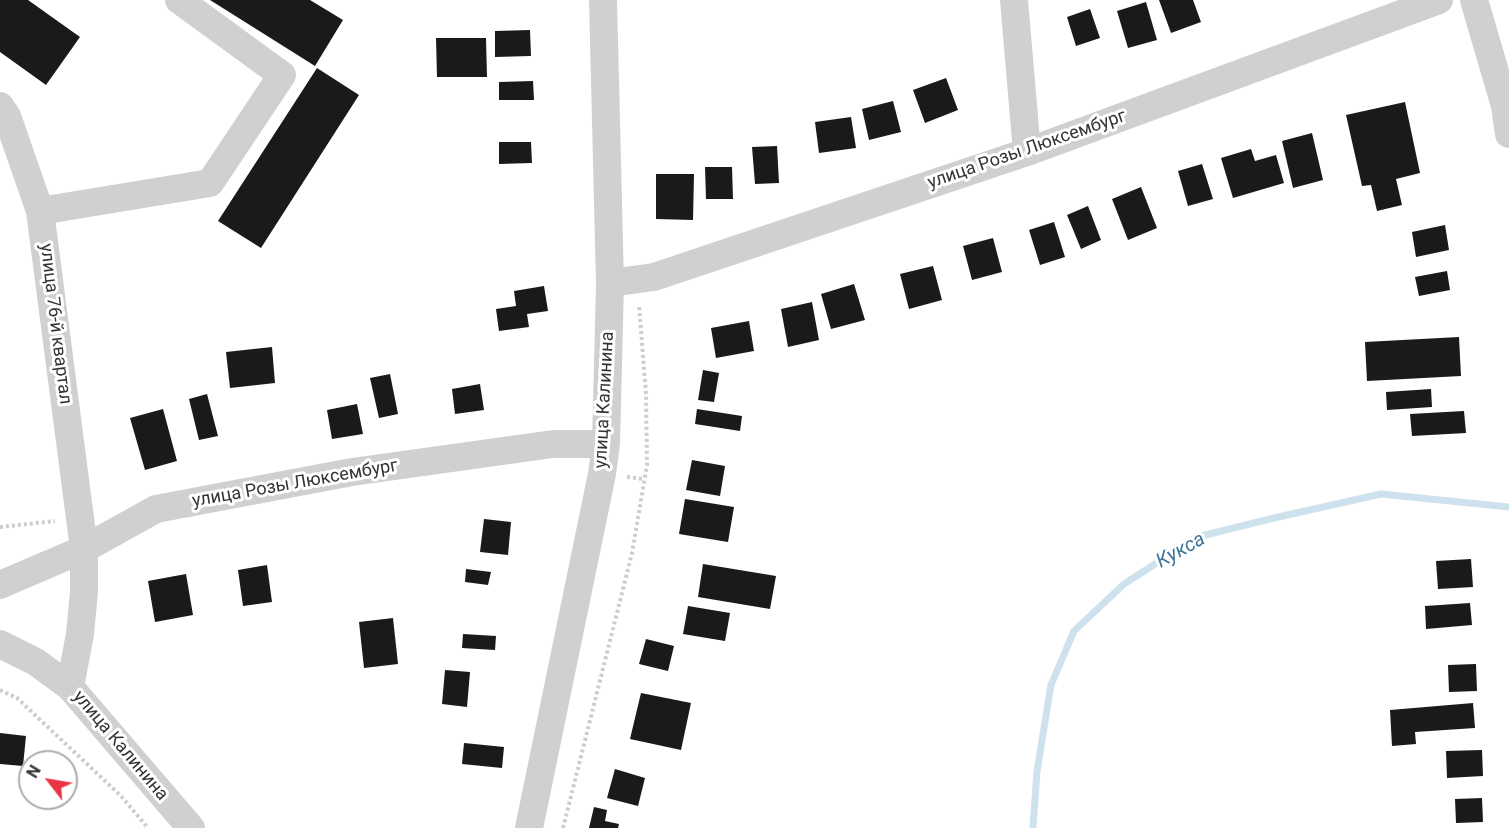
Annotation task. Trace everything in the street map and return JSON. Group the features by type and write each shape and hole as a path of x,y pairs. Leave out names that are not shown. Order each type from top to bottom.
{"street":[{"path":"40,211 210,183 282,75 179,0"},
{"name":"улица Калинина","path":"529,828 602,474 606,444 610,283 603,0"},
{"path":"1014,0 1027,152"},
{"name":"улица Розы Люксембург","path":"610,283 654,277 1027,152 1438,0"},
{"path":"1474,0 1505,106 1509,134"},
{"name":"улица 76-й квартал","path":"0,106 8,116 40,211 84,549"},
{"name":"улица Розы Люксембург","path":"0,585 84,549 156,509 352,472 553,444 606,444"},
{"name":"улица Калинина","path":"84,549 84,592 80,634 70,687 191,828"},
{"path":"0,644 36,662 70,687"}],"path":[{"path":"0,690 17,698 26,706 121,796 148,828"}],"building":[{"path":"0,0 28,0 80,37 46,85 0,52"},
{"path":"210,0 310,0 343,20 315,66"},
{"path":"1159,0 1193,0 1201,22 1171,33"},
{"path":"1146,2 1157,40 1128,48 1117,11"},
{"path":"1090,9 1100,38 1076,46 1067,17"},
{"path":"530,30 531,56 495,57 495,31"},
{"path":"436,38 486,38 487,77 437,77"},
{"path":"317,68 359,95 261,248 218,221"},
{"path":"946,78 958,110 925,123 913,90"},
{"path":"533,81 534,100 499,100 499,82"},
{"path":"893,101 901,132 869,140 862,109"},
{"path":"1405,102 1420,173 1396,179 1402,205 1377,211 1371,185 1362,186 1346,115"},
{"path":"851,117 856,148 819,153 815,122"},
{"path":"1312,133 1323,180 1293,188 1282,141"},
{"path":"499,142 531,142 532,163 499,164"},
{"path":"777,146 779,183 755,184 752,147"},
{"path":"1251,149 1255,161 1276,155 1284,183 1233,198 1221,158"},
{"path":"1202,164 1213,199 1188,206 1178,171"},
{"path":"705,167 732,167 733,199 706,199"},
{"path":"656,174 694,174 693,220 656,219"},
{"path":"1141,187 1157,228 1128,240 1112,199"},
{"path":"1088,206 1101,240 1081,249 1067,215"},
{"path":"1054,222 1065,257 1040,265 1029,230"},
{"path":"1445,225 1449,250 1416,257 1412,232"},
{"path":"993,238 1002,272 972,280 963,246"},
{"path":"933,266 942,300 909,309 900,274"},
{"path":"1447,271 1450,290 1419,296 1415,277"},
{"path":"854,284 865,320 831,329 821,294"},
{"path":"544,286 548,311 527,314 529,327 499,331 496,309 516,306 514,291"},
{"path":"812,302 819,340 788,347 781,309"},
{"path":"749,321 754,351 716,358 711,328"},
{"path":"1459,337 1461,376 1367,381 1365,342"},
{"path":"272,347 275,383 230,388 226,352"},
{"path":"703,370 719,373 714,402 698,400"},
{"path":"390,374 398,414 379,418 370,378"},
{"path":"480,384 484,410 455,414 452,389"},
{"path":"1431,389 1432,407 1387,410 1386,392"},
{"path":"207,394 218,436 199,440 189,399"},
{"path":"357,404 363,434 332,439 327,410"},
{"path":"163,409 177,461 145,470 130,418"},
{"path":"697,409 742,416 740,431 695,424"},
{"path":"1464,411 1466,433 1412,436 1410,414"},
{"path":"692,460 725,466 720,496 686,490"},
{"path":"685,499 734,507 728,542 679,534"},
{"path":"484,519 511,522 508,555 480,552"},
{"path":"1471,559 1473,587 1438,589 1436,561"},
{"path":"703,564 776,576 770,609 698,597"},
{"path":"267,565 272,602 243,606 238,570"},
{"path":"466,569 491,572 488,585 465,582"},
{"path":"186,574 193,615 155,622 148,581"},
{"path":"1470,603 1472,625 1426,629 1425,606"},
{"path":"688,606 730,613 725,641 683,634"},
{"path":"393,618 398,664 364,668 359,622"},
{"path":"463,634 496,636 495,650 462,648"},
{"path":"646,639 674,646 668,671 639,664"},
{"path":"1476,664 1477,691 1449,692 1448,665"},
{"path":"445,670 470,672 467,707 442,704"},
{"path":"641,693 691,703 681,750 630,739"},
{"path":"1473,703 1475,728 1415,732 1416,744 1392,746 1390,710"},
{"path":"0,733 26,736 25,750 18,750 18,766 0,764"},
{"path":"464,743 504,747 502,768 462,764"},
{"path":"1482,750 1483,776 1447,778 1446,751"},
{"path":"615,769 645,778 638,806 607,798"},
{"path":"1482,798 1483,822 1456,823 1455,799"},
{"path":"594,807 607,810 605,821 619,824 618,828 589,828"}],"waterway":[{"name":"Кукса","path":"1033,828 1037,771 1051,685 1074,631 1124,584 1197,537 1381,494 1509,507"}]}
